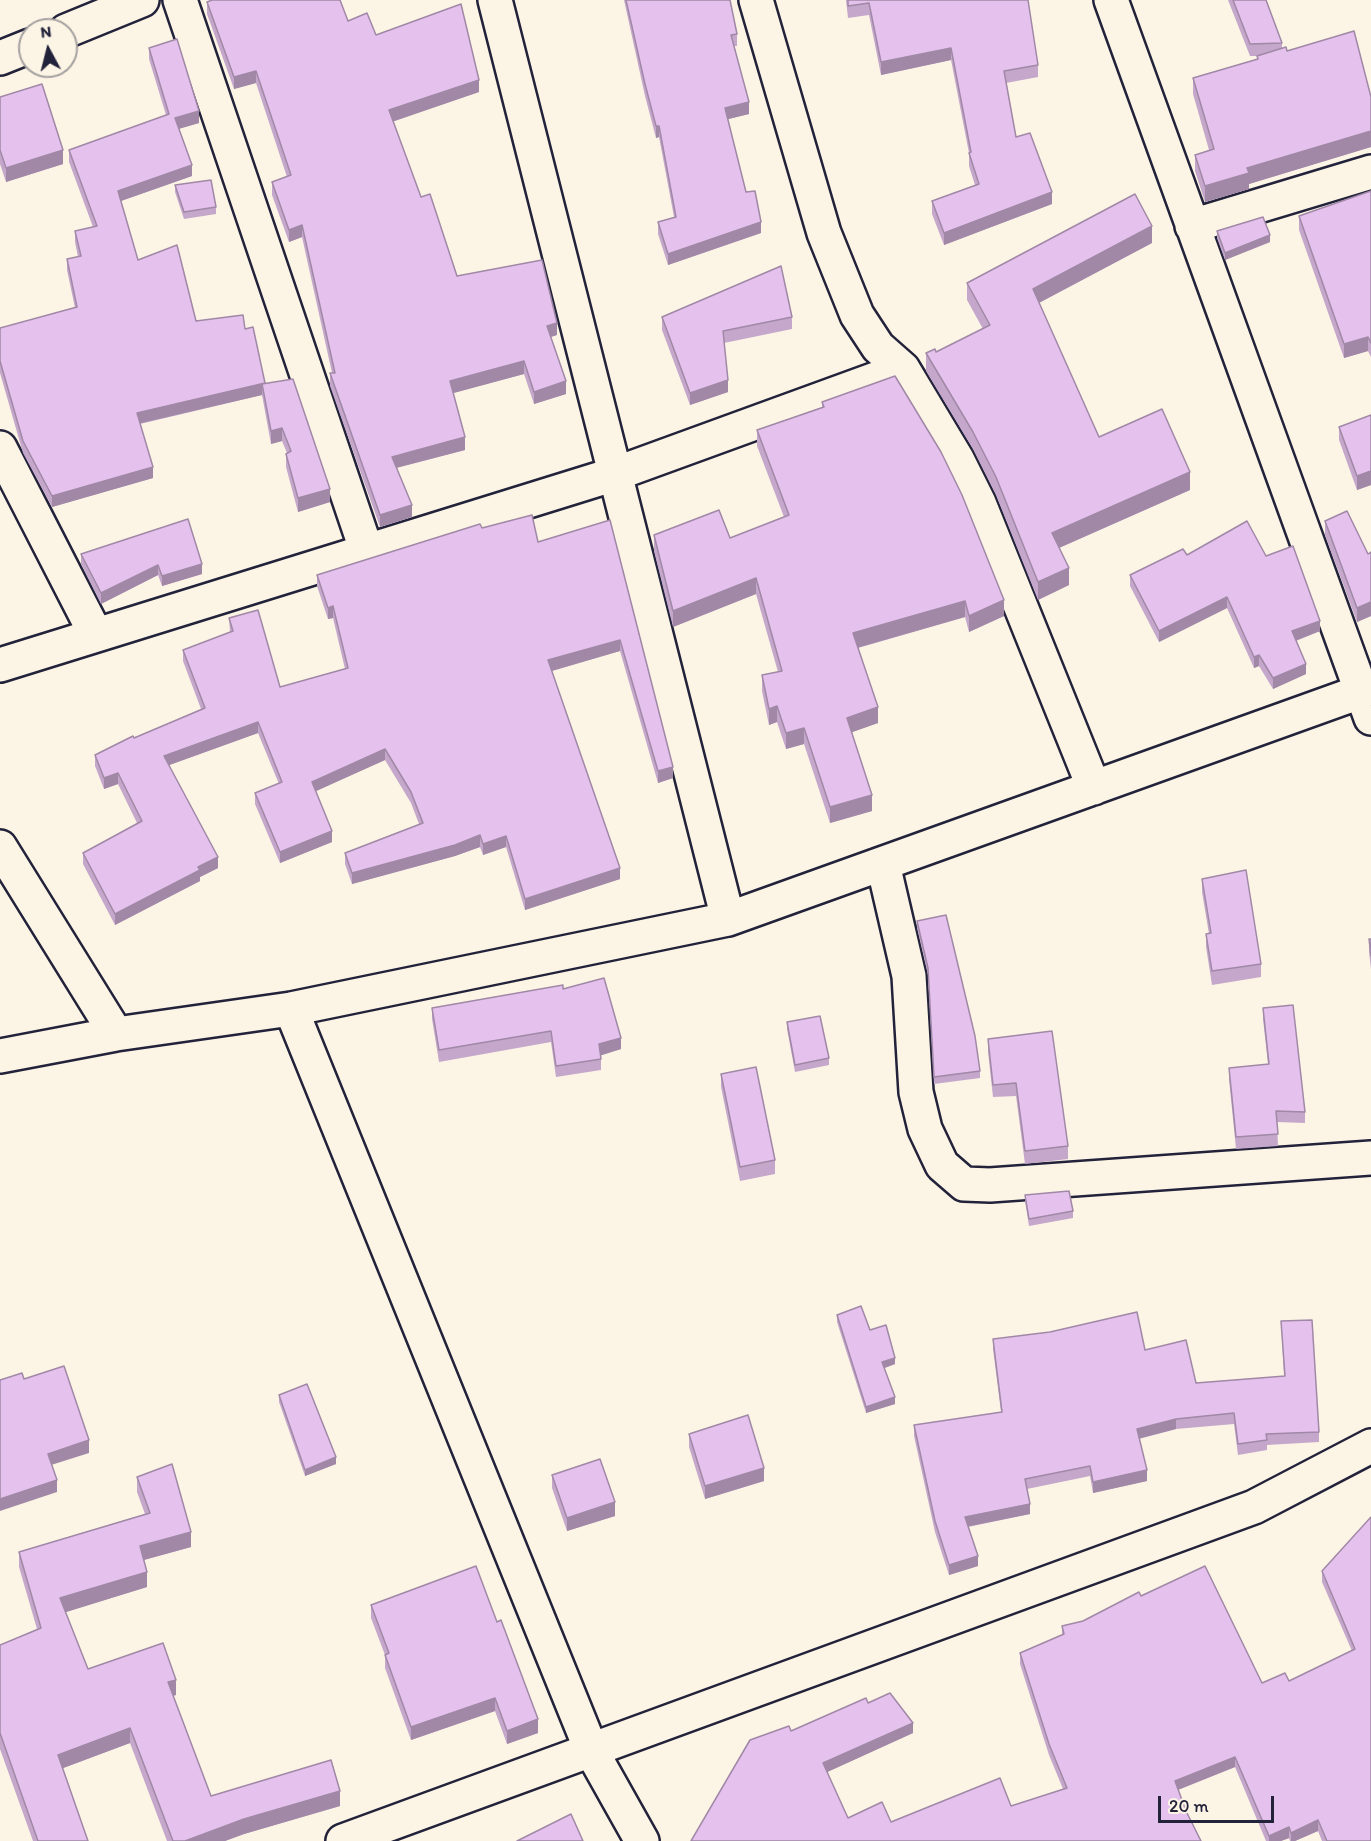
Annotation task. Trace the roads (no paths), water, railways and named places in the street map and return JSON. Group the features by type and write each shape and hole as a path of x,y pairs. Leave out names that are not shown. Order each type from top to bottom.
{"street":[{"path":"78,26 142,0"},
{"path":"180,0 367,552"},
{"path":"495,0 728,920"},
{"path":"756,0 832,254 857,315 878,347 903,369 957,459 979,503 1095,788"},
{"path":"0,1056 116,1034 291,1009 728,920 1095,788 1368,699 1192,226 1111,0"},
{"path":"0,58 18,51"},
{"path":"1192,226 1371,172"},
{"path":"0,665 615,474 903,369"},
{"path":"0,448 96,635"},
{"path":"0,848 116,1034"},
{"path":"883,864 909,976 916,1092 925,1129 942,1165 964,1184 990,1185 1371,1158"},
{"path":"291,1009 592,1752 642,1841"},
{"path":"343,1841 592,1752 1254,1507 1371,1446"}]}
